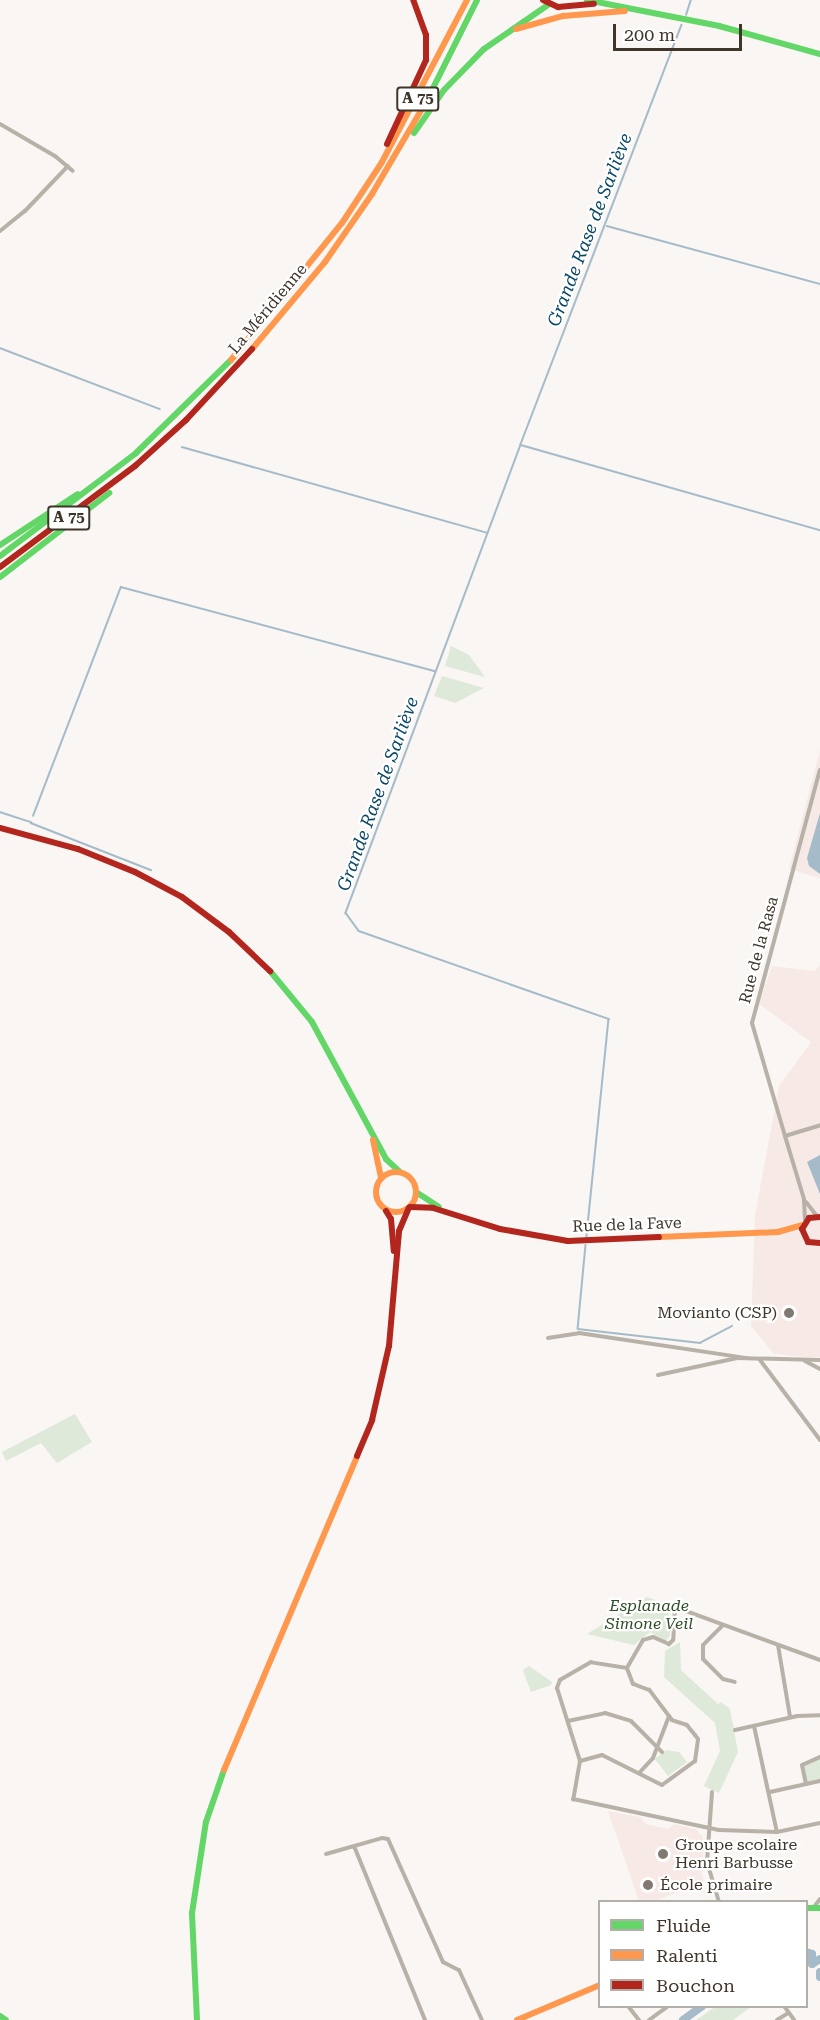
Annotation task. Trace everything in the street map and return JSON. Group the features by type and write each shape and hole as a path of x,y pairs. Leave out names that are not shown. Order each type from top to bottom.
{"main road":[{"path":"361,193 420,81 426,60 426,35 413,0"},
{"name":"La Méridienne","path":"0,556 124,463 240,350 320,252 361,193 417,102 467,0"},
{"name":"La Méridienne","path":"0,567 135,466 186,420 265,336 325,262 394,158 436,85 477,0"},
{"path":"587,0 626,10 685,19 820,54"},
{"path":"394,158 444,90 484,49 546,2 598,4"},
{"path":"484,49 534,22 593,11 626,10"},
{"path":"0,545 124,463"},
{"path":"0,577 65,531 135,466"},
{"path":"0,828 78,849 135,872 182,897 229,932 270,971 312,1023 386,1159 411,1179 416,1192 399,1231 389,1346 372,1420 228,1755 206,1822 192,1913 197,2020"},
{"path":"363,1114 381,1178 375,1196 391,1219 395,1266"},
{"path":"381,1178 400,1172"},
{"name":"Rue de la Fave","path":"416,1192 435,1205 478,1223"},
{"path":"386,1210 398,1213 409,1208"},
{"name":"Rue de la Fave","path":"409,1208 434,1208 478,1223 544,1238 593,1242 778,1232 803,1236"},
{"name":"Rue de la Fave","path":"778,1232 818,1217"},
{"path":"804,1223 803,1236 818,1244"},
{"path":"517,2020 598,1986"},
{"path":"0,2016 6,2020"}],"street":[{"path":"0,124 73,171"},
{"path":"0,231 25,211 68,166"},
{"name":"Rue de la Rasa","path":"785,1136 752,1023 820,770"},
{"path":"804,1223 804,1199 785,1136 820,1125"},
{"path":"804,1199 818,1217"},
{"path":"548,1338 579,1333 760,1360 820,1360"},
{"path":"658,1375 747,1358"},
{"path":"760,1360 762,1367 820,1440"},
{"path":"802,1360 820,1369"},
{"path":"627,1668 643,1640 653,1637 666,1645 673,1640 675,1607 820,1660"},
{"path":"723,1625 705,1642 703,1659 723,1679 735,1682"},
{"path":"778,1645 790,1718"},
{"path":"627,1668 591,1662 560,1680 556,1688 580,1761 573,1799 708,1829 777,1832 820,1823"},
{"path":"580,1761 602,1755 640,1772 644,1779 663,1785 695,1761 698,1739 687,1725 669,1716 649,1690 633,1684 627,1668"},
{"path":"568,1722 605,1713 631,1721 657,1743 662,1752"},
{"path":"735,1730 790,1718 820,1715"},
{"path":"640,1772 653,1758 669,1716"},
{"path":"754,1726 777,1832"},
{"path":"806,1784 802,1765 820,1757"},
{"path":"770,1792 820,1781"},
{"path":"712,1792 708,1829 708,1862 718,1900"},
{"path":"326,1854 382,1838 390,1842 443,1962 459,1970 482,2020"},
{"path":"354,1846 425,2020"},
{"path":"813,1908 820,1899"},
{"path":"629,2008 639,2020"},
{"path":"649,2020 667,2008"},
{"path":"785,2008 794,2020"},
{"path":"777,2020 788,2013"}],"shaded area":[{"path":"820,750 820,878 789,869"},
{"path":"820,965 820,1357 805,1357 774,1354 751,1326 755,1215 779,1086 811,1042 759,1004 772,966 815,971"},
{"name":"Groupe scolaire Henri Barbusse","path":"608,1811 640,1817 646,1824 668,1829 674,1824 696,1829 703,1837 703,1857 698,1862 704,1881 657,1900 639,1900"}],"green space":[{"path":"451,646 469,655 485,677 445,666"},
{"path":"442,676 484,688 455,703 434,696"},
{"path":"75,1414 92,1442 57,1463 41,1443 6,1461 2,1452"},
{"name":"Esplanade Simone Veil","path":"647,1597 668,1605 670,1636 666,1641 650,1632 634,1645 587,1634"},
{"path":"680,1642 681,1670 718,1704 721,1702 730,1709 738,1752 719,1793 704,1786 720,1751 715,1723 664,1677 665,1651"},
{"path":"529,1666 552,1682 551,1685 531,1692 523,1670"},
{"path":"666,1750 679,1752 687,1762 668,1776 655,1759"},
{"path":"820,1757 820,1781 806,1784 802,1765"},
{"path":"714,2008 750,2008 733,2020 696,2020"}],"water":[{"path":"820,813 820,874 809,866 807,858"},
{"path":"820,1155 820,1194 807,1162"}],"waterway":[{"name":"Grande Rase de Sarliève","path":"686,15 691,0"},
{"name":"Grande Rase de Sarliève","path":"682,25 521,445 820,530"},
{"path":"607,226 820,284"},
{"path":"0,348 160,409"},
{"name":"Grande Rase de Sarliève","path":"521,445 346,913 359,931 609,1019 587,1237"},
{"path":"182,447 487,533"},
{"path":"33,816 121,587 435,671"},
{"path":"0,812 31,822"},
{"path":"31,823 151,870"},
{"name":"Grande Rase de Sarliève","path":"586,1245 578,1329 700,1343 732,1326"},
{"path":"808,1953 812,1954 812,1964 820,1959"},
{"path":"820,1972 820,1977"},
{"path":"683,2020 699,2008"}],"traffic: fast":[{"path":"426,102 477,0"},
{"path":"587,0 719,26 820,54"},
{"path":"414,133 444,90 484,49 548,5"},
{"path":"0,556 136,453 231,360"},
{"path":"0,577 109,493"},
{"path":"0,545 78,494"},
{"path":"270,971 312,1022 386,1159 400,1172"},
{"path":"416,1192 439,1207"},
{"path":"197,2020 192,1913 206,1822 224,1770"},
{"path":"808,1908 820,1908"},
{"path":"0,2016 6,2020"}],"traffic: slow":[{"path":"231,360 342,223 382,162 467,0"},
{"path":"516,29 563,16 625,11"},
{"path":"252,349 325,262 372,194 426,102"},
{"path":"373,1140 381,1178"},
{"path":"396,1172 404,1173 410,1178 415,1184 416,1192 415,1200 410,1206 404,1211 396,1212 388,1211 382,1206 377,1200 376,1192 377,1184 382,1178 388,1173 396,1172"},
{"path":"659,1237 778,1232 802,1225"},
{"path":"224,1770 357,1456"},
{"path":"517,2020 598,1986"}],"traffic: jam":[{"path":"387,144 426,60 426,35 413,0"},
{"path":"543,0 558,7 594,4"},
{"path":"0,567 135,466 186,420 252,349"},
{"path":"0,828 78,849 135,872 182,897 229,932 270,971"},
{"path":"410,1207 433,1208 500,1229 568,1241 659,1237"},
{"path":"357,1456 372,1420 389,1346 399,1231 409,1208"},
{"path":"386,1211 391,1219 394,1251"},
{"path":"820,1217 809,1218 802,1229 808,1242 820,1243"}],"place":[{"name":"Movianto (CSP)","path":"789,1313"},
{"name":"Groupe scolaire Henri Barbusse","path":"663,1854"},
{"name":"École primaire","path":"648,1885"}]}
